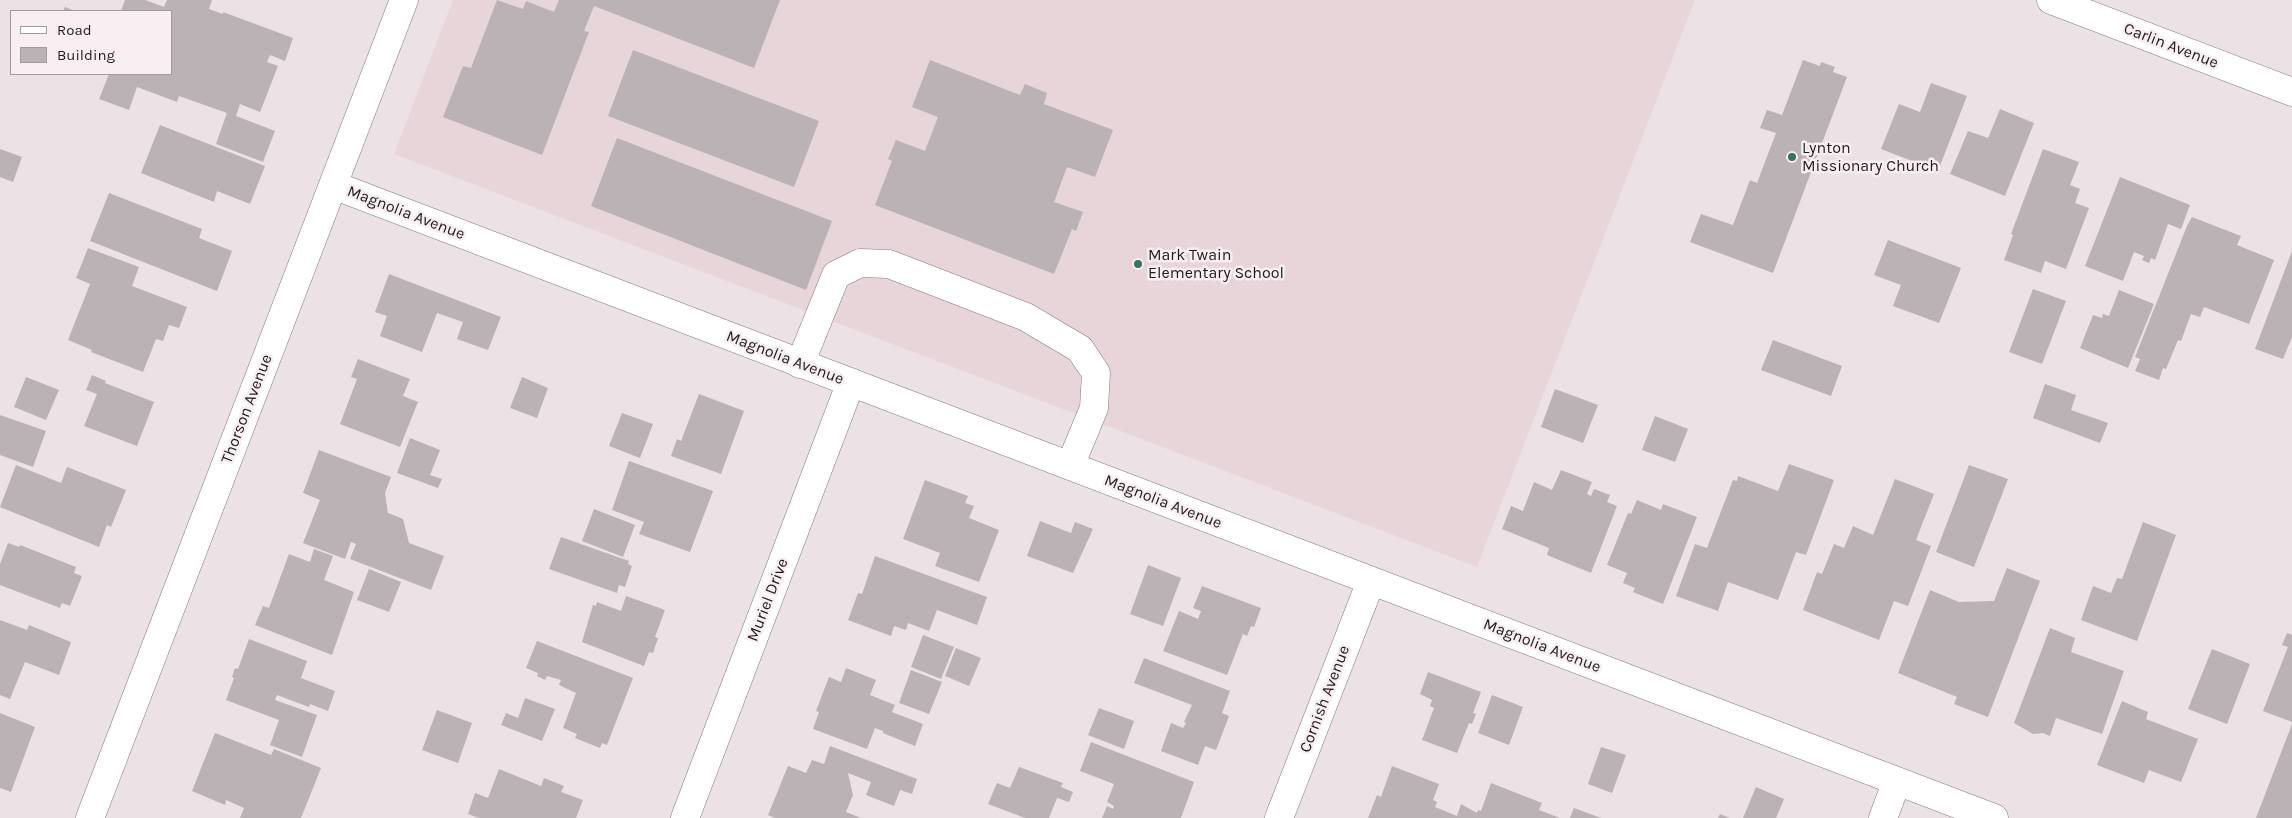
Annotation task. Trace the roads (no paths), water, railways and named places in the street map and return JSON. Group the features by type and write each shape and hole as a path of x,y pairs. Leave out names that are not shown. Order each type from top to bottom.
{"street":[{"name":"Thorson Avenue","path":"90,818 404,0"},
{"name":"Carlin Avenue","path":"2051,0 2292,92"},
{"name":"Magnolia Avenue","path":"333,185 1994,818"},
{"path":"800,364 836,275 860,263 889,264 1026,317 1080,349 1096,373 1094,408 1070,466"},
{"name":"Muriel Drive","path":"685,818 851,382"},
{"name":"Cornish Avenue","path":"1280,818 1371,581"},
{"path":"1882,818 1897,781"}],"place":[{"name":"Lynton Missionary Church","path":"1792,157"},
{"name":"Mark Twain Elementary School","path":"1138,264"}]}
